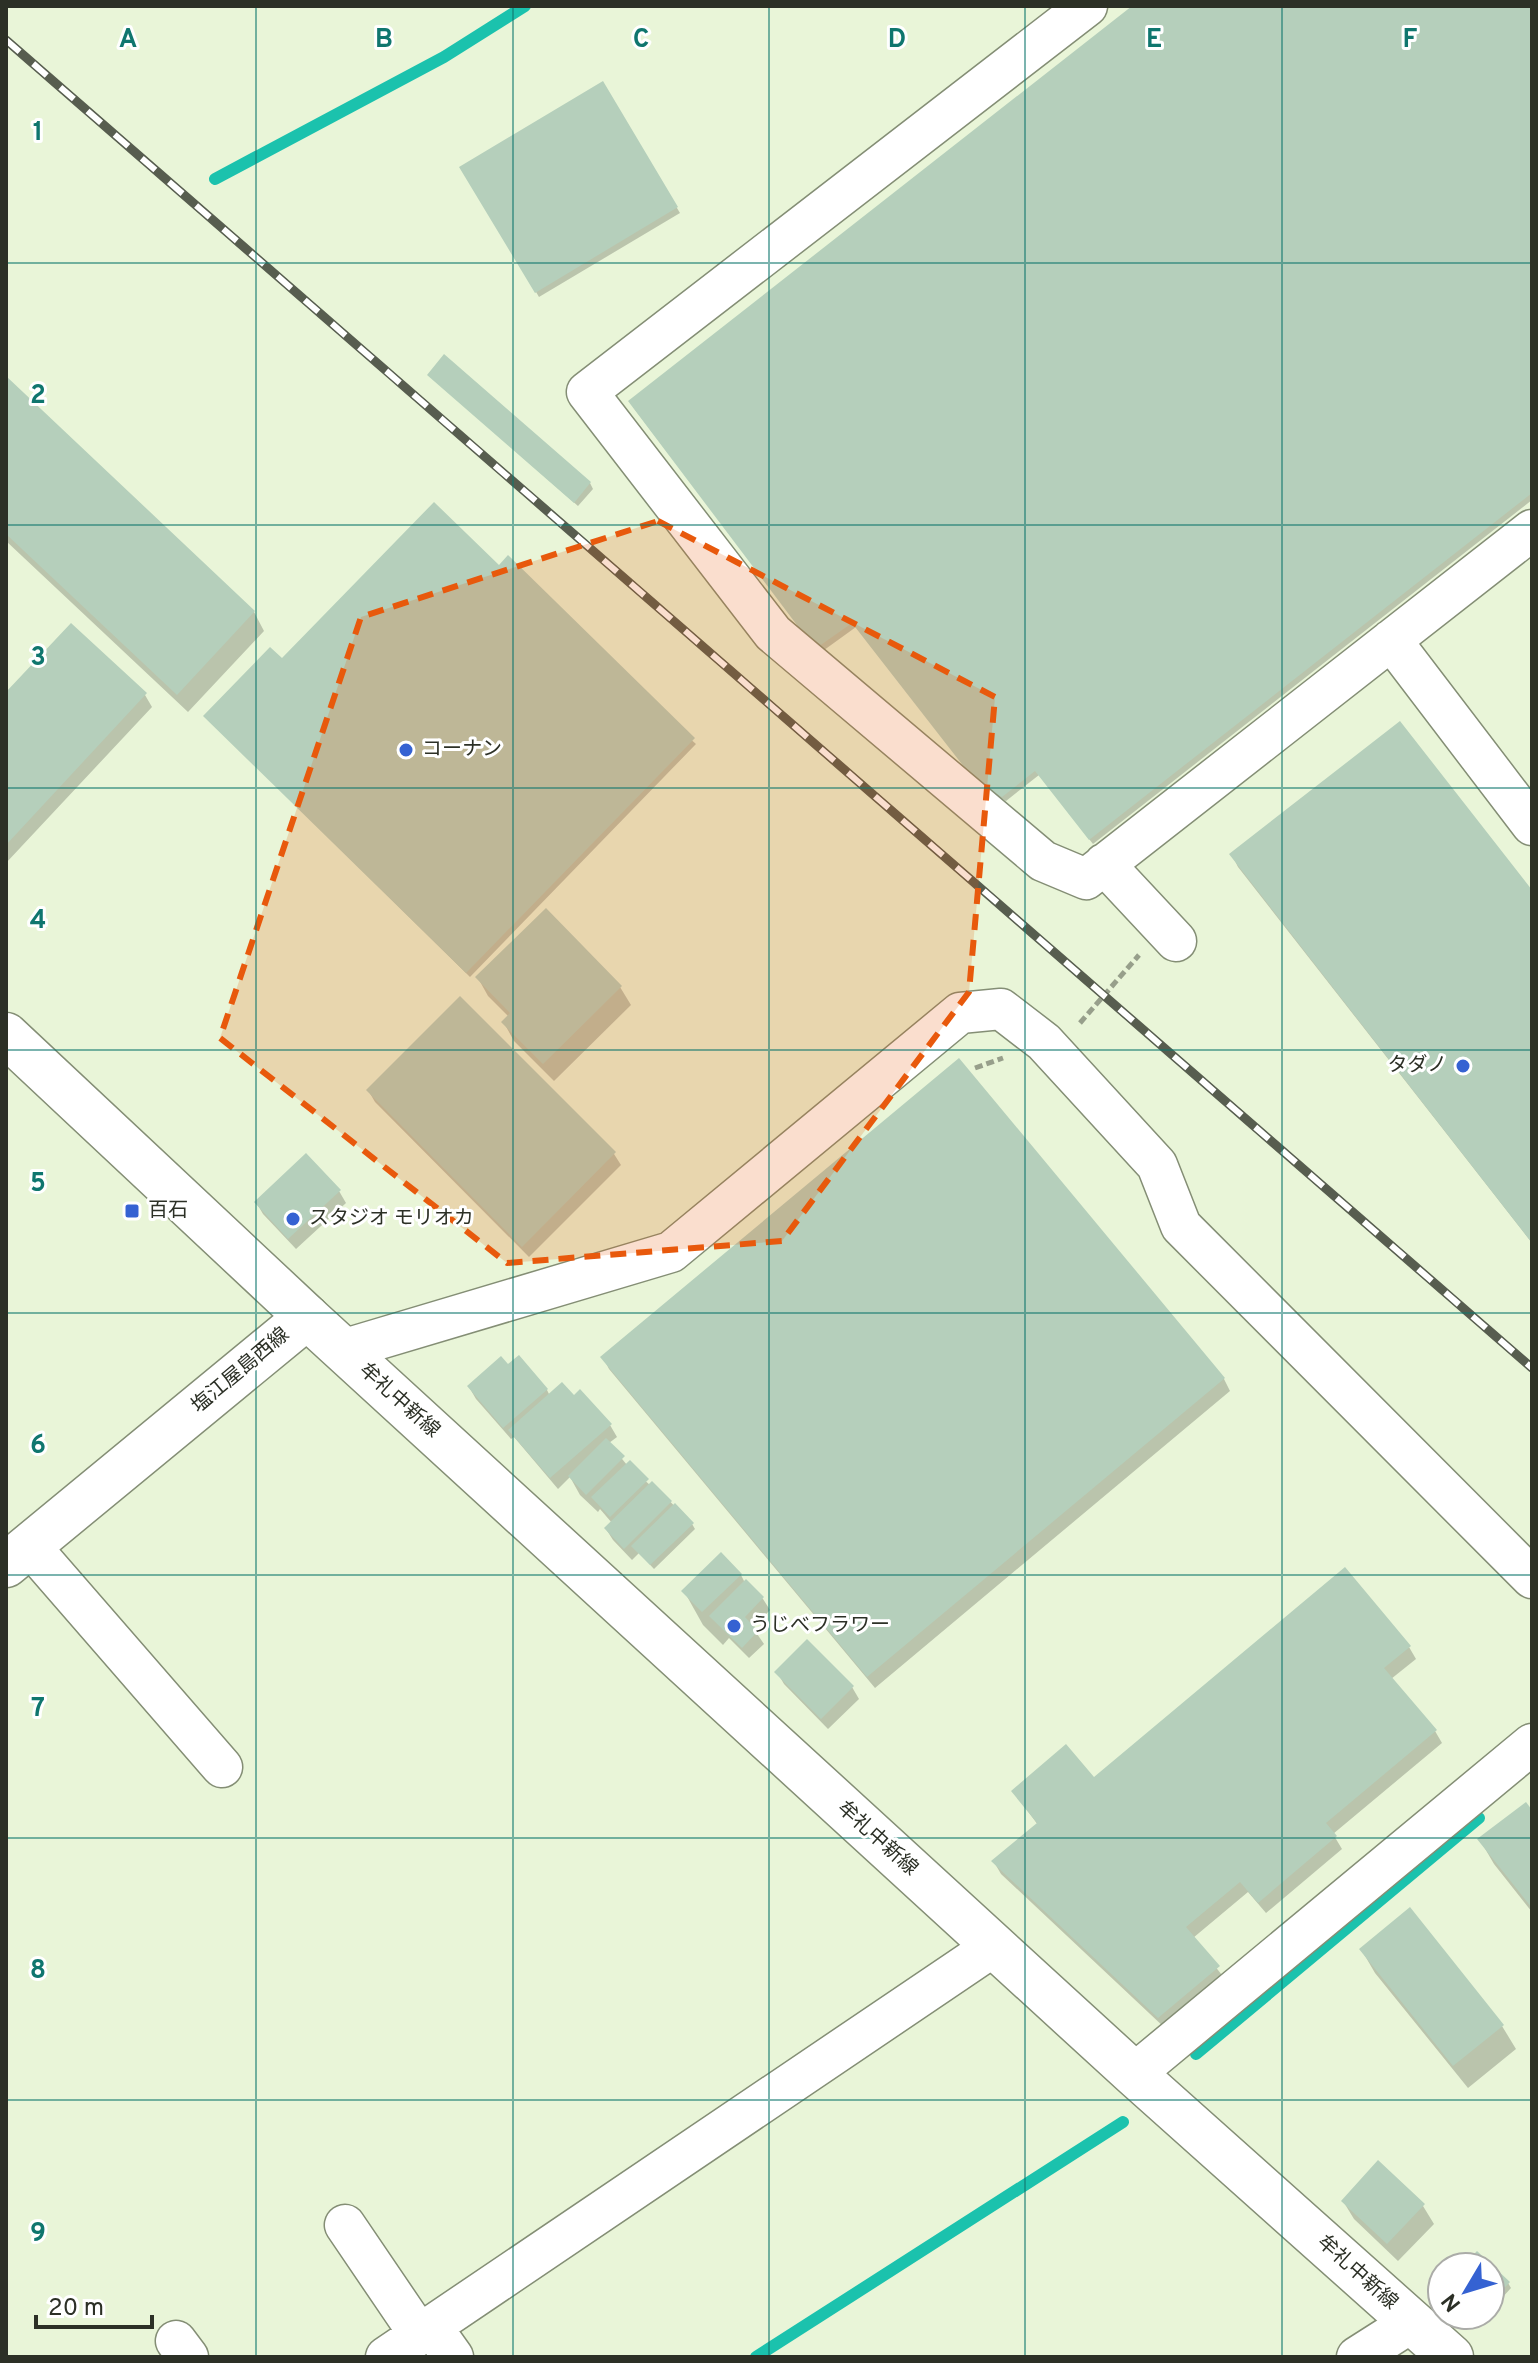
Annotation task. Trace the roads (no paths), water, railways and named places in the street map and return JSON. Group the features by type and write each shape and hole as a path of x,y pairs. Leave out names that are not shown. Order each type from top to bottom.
{"main road":[{"name":"塩江屋島西線","path":"6,1035 307,1317 18,1555"},
{"name":"牟礼中新線","path":"307,1317 1134,2074 1451,2357"}],"street":[{"path":"1087,6 587,392 773,633 1043,861 1086,879 1532,530"},
{"path":"1391,640 1532,825"},
{"path":"1104,864 1169,933"},
{"path":"342,1350 671,1252 960,1013 1001,1009 1044,1042 1157,1165 1181,1226 1532,1578"},
{"path":"18,1555 222,1767"},
{"path":"1134,2074 1532,1744"},
{"path":"386,2357 434,2339 994,1946"},
{"path":"345,2225 434,2339"},
{"path":"1357,2357 1412,2322"}],"waterway":[{"path":"215,179 444,57 525,6"},
{"path":"1196,2054 1479,1818"},
{"path":"756,2357 1123,2122"}],"railway":[{"path":"6,40 1532,1368"}],"place":[{"name":"コーナン","path":"406,750"},
{"name":"タダノ","path":"1463,1066"},
{"name":"百石","path":"132,1211"},
{"name":"スタジオ モリオカ","path":"293,1219"},
{"name":"うじべフラワー","path":"734,1626"}]}
